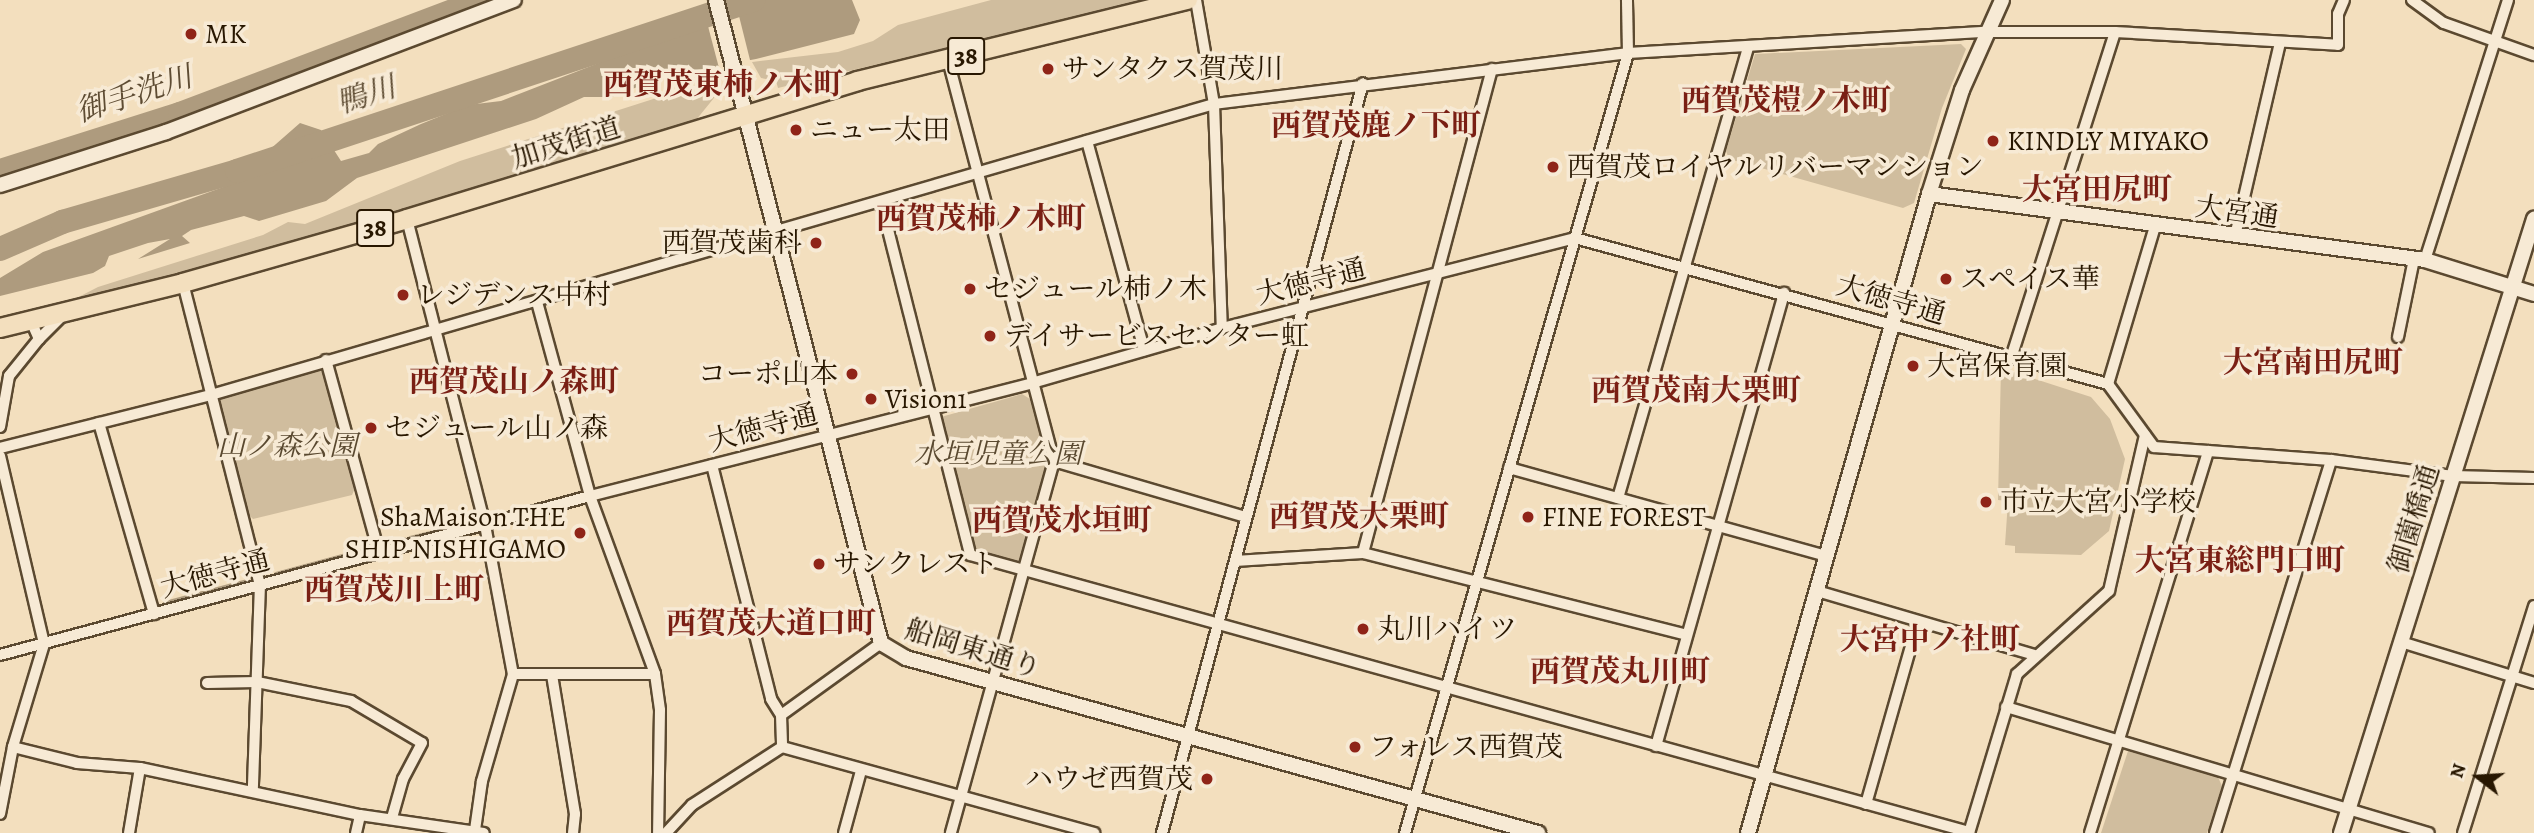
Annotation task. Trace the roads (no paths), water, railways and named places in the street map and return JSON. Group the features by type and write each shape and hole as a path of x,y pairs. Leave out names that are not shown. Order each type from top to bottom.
{"main road":[{"name":"加茂街道","path":"0,328 183,283 407,219 857,81 1188,0"}],"street":[{"path":"0,185 166,132 514,0"},
{"name":"船岡東通り","path":"716,0 881,643 906,658 1538,833"},
{"path":"1196,0 1214,104 1222,328"},
{"path":"1405,833 1628,53 1627,0"},
{"path":"1748,833 1929,194 1985,32 2002,0"},
{"path":"0,447 211,395 436,326 537,302 773,230 881,202 1214,104 1363,83 1628,53 1985,32 2115,32 2338,46 2338,14 2344,0"},
{"path":"2412,0 2444,23 2534,55"},
{"path":"2398,337 2420,259 2508,0"},
{"path":"2011,358 2056,210 2115,32"},
{"path":"2235,236 2280,43"},
{"path":"1618,498 1748,48"},
{"path":"948,60 1054,461 951,833"},
{"path":"1363,553 1492,69"},
{"path":"1162,833 1300,308 1363,83"},
{"path":"1087,141 1144,350"},
{"name":"大宮通","path":"1929,194 2154,226 2420,259 2534,294"},
{"path":"881,202 930,408 970,555 1217,626 1969,832 2017,674 2034,655 2109,591 2145,435"},
{"path":"13,747 77,763 140,768 253,789 360,815 480,832 482,781 513,674 485,525 407,219"},
{"name":"御薗橋通","path":"2341,833 2534,219"},
{"path":"2154,226 2108,384 2154,447 2331,460 2453,476 2534,478"},
{"name":"大徳寺通","path":"0,655 590,496 1032,383 1222,328 1575,239 1685,265 2108,384"},
{"path":"183,283 260,584 253,789"},
{"path":"1656,746 1784,293"},
{"path":"537,302 590,496 655,674 660,710 657,833"},
{"path":"0,427 9,376 64,314"},
{"path":"31,321 40,339"},
{"path":"326,360 379,553"},
{"path":"99,423 154,614"},
{"path":"2090,833 2208,451"},
{"path":"0,456 44,644 13,747 0,814"},
{"path":"2215,833 2331,460"},
{"path":"1054,461 1246,517"},
{"path":"712,465 771,699 781,715 782,747"},
{"path":"1509,468 1826,556"},
{"path":"1235,561 1363,553 1478,579 1687,635"},
{"path":"1817,591 2034,655"},
{"path":"2463,833 2534,606"},
{"path":"1866,804 1918,621"},
{"path":"2401,642 2534,683"},
{"path":"781,715 881,643"},
{"path":"513,674 655,674"},
{"path":"552,675 575,814 573,833"},
{"path":"207,683 257,682 351,701 422,743 403,779 392,818"},
{"path":"2006,706 2430,833"},
{"path":"666,833 692,805 782,747 1055,828 1094,833"},
{"path":"129,833 140,768"},
{"path":"844,833 861,771"},
{"path":"356,833 360,815"}],"waterway":[{"name":"御手洗川","path":"0,171 180,114 482,0"},
{"name":"鴨川","path":"0,249 62,222 237,171 753,0"},
{"path":"552,501 580,493"},
{"path":"410,538 463,525"},
{"path":"386,545 404,540"},
{"path":"276,574 372,548"},
{"path":"165,603 247,581"}],"place":[{"name":"MK","path":"191,34"},
{"name":"サンタクス賀茂川","path":"1048,69"},
{"name":"ニュー太田","path":"796,130"},
{"name":"KINDLY MIYAKO","path":"1993,141"},
{"name":"西賀茂ロイヤルリバーマンション","path":"1553,167"},
{"name":"西賀茂歯科","path":"816,243"},
{"name":"スペイス華","path":"1946,279"},
{"name":"セジュール柿ノ木","path":"970,289"},
{"name":"レジデンス中村","path":"403,295"},
{"name":"デイサービスセンター虹","path":"990,336"},
{"name":"大宮保育園","path":"1913,366"},
{"name":"コーポ山本","path":"852,374"},
{"name":"Vision1","path":"871,399"},
{"name":"セジュール山ノ森","path":"371,428"},
{"name":"市立大宮小学校","path":"1986,502"},
{"name":"FINE FOREST","path":"1528,517"},
{"name":"ShaMaison THE SHIP NISHIGAMO","path":"580,533"},
{"name":"サンクレスト","path":"819,564"},
{"name":"丸川ハイツ","path":"1363,629"},
{"name":"フォレス西賀茂","path":"1355,747"},
{"name":"ハウゼ西賀茂","path":"1207,779"}],"district":[{"name":"西賀茂東柿ノ木町","path":"723,84"},
{"name":"西賀茂榿ノ木町","path":"1786,100"},
{"name":"西賀茂鹿ノ下町","path":"1376,125"},
{"name":"大宮田尻町","path":"2097,189"},
{"name":"西賀茂柿ノ木町","path":"981,218"},
{"name":"大宮南田尻町","path":"2313,362"},
{"name":"西賀茂山ノ森町","path":"514,381"},
{"name":"西賀茂南大栗町","path":"1696,390"},
{"name":"西賀茂大栗町","path":"1359,516"},
{"name":"西賀茂水垣町","path":"1062,520"},
{"name":"大宮東総門口町","path":"2240,560"},
{"name":"西賀茂川上町","path":"394,589"},
{"name":"西賀茂大道口町","path":"771,623"},
{"name":"大宮中ノ社町","path":"1930,639"},
{"name":"西賀茂丸川町","path":"1620,671"}],"park label":[{"name":"山ノ森公園","path":"287,446"},
{"name":"水垣児童公園","path":"998,454"}]}
